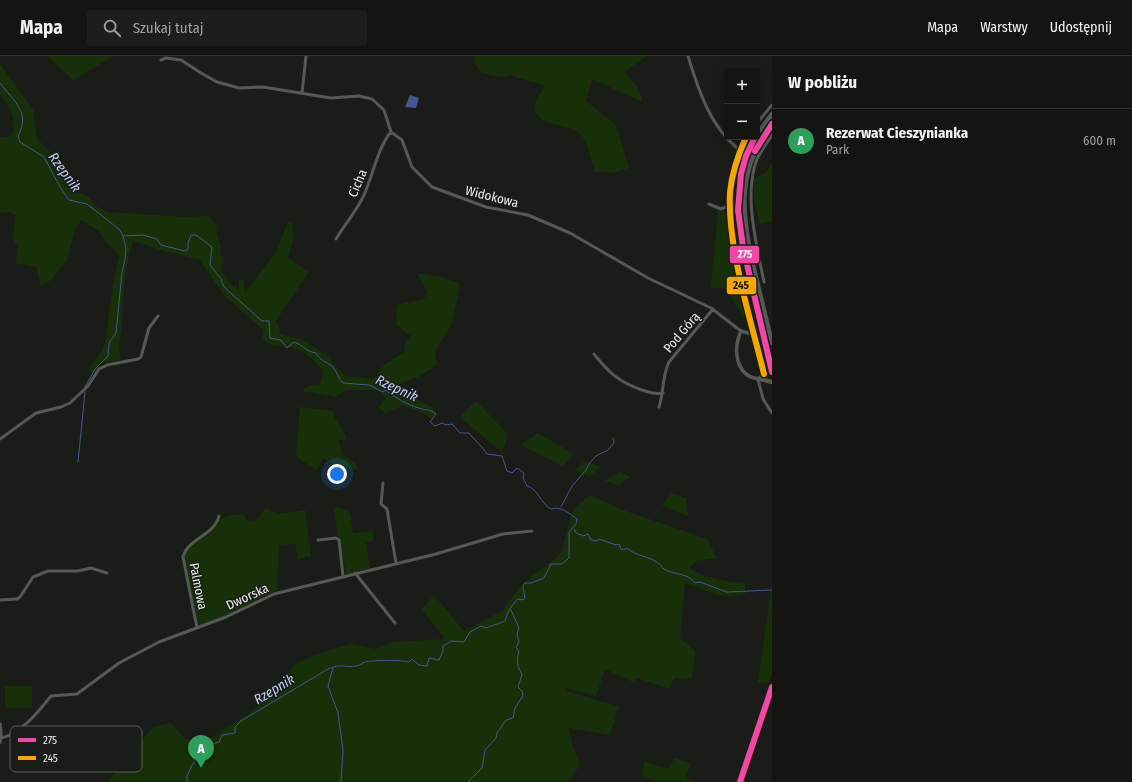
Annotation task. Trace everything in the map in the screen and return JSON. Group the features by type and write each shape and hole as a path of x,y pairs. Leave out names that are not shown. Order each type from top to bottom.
{"highway":[{"path":"760,130 772,114"},
{"path":"772,124 760,142 750,165 744,189 743,206 749,247 772,343"},
{"path":"753,140 746,155 740,178 737,203 740,234 772,372"},
{"path":"758,379 763,378 767,373 769,359"},
{"path":"758,379 772,382"},
{"path":"768,698 772,687"}],"street":[{"path":"302,93 306,56"},
{"path":"688,56 712,116 725,136 740,150"},
{"name":"Widokowa","path":"161,60 166,58 181,60 205,76 226,86 239,88 263,87 331,98 359,96 372,99 384,110 391,132 402,140 412,167 426,183 438,191 486,208 519,213 570,233 648,278 713,309 741,330"},
{"path":"760,119 772,105"},
{"name":"Cicha","path":"336,239 356,212 372,177 382,145 391,132"},
{"path":"764,282 757,246 751,187 758,158 772,135"},
{"path":"709,204 721,208 731,206 733,177 740,150 746,140"},
{"path":"733,177 740,178"},
{"name":"Pod Górą","path":"659,407 663,394 668,362 713,309"},
{"path":"0,439 36,413 61,407 70,403 88,386 99,369 107,365 138,359 141,356 149,328 158,316"},
{"path":"772,340 741,330 737,349 739,365 747,374 758,379 763,399 772,413"},
{"path":"594,354 607,371 620,381 654,394 663,394"},
{"path":"383,483 381,504 387,509 396,563"},
{"name":"Palmowa","path":"196,628 183,557 185,549 210,530 218,520 219,516"},
{"name":"Dworska","path":"22,726 37,714 51,696 77,694 83,692 118,663 159,642 226,617 274,594 503,534 532,532"},
{"path":"318,540 336,538 339,540 343,576"},
{"path":"0,600 16,599 20,597 33,577 48,571 78,571 91,568 107,573"},
{"path":"355,573 395,623"},
{"path":"740,782 768,698"},
{"path":"0,724 0,740"},
{"name":"Dworska","path":"0,740 10,735"}],"green space":[{"path":"47,56 111,56 112,57 73,80"},
{"path":"475,56 647,56 624,72 640,92 642,102 592,79 586,101 616,125 629,168 612,173 596,172 588,147 581,135 568,128 544,120 538,116 535,110 536,102 545,86 510,75 502,77 485,74 478,69 474,61"},
{"path":"0,64 33,109 37,139 59,161 70,190 88,196 97,207 108,212 185,217 210,216 217,227 217,234 221,246 220,253 224,258 221,270 231,284 239,290 239,280 244,279 245,293 276,252 288,222 292,223 294,239 288,258 309,272 275,322 279,327 280,334 303,340 325,354 345,376 370,379 377,376 384,365 404,352 405,344 411,336 396,325 397,305 424,299 427,292 417,273 442,277 460,284 452,324 435,351 437,365 420,376 392,387 403,394 425,403 435,410 433,420 418,410 402,406 385,413 379,407 385,399 382,390 346,390 336,397 302,391 310,385 320,384 323,371 312,359 304,353 290,347 275,346 266,342 263,339 263,330 224,295 199,259 170,253 133,241 124,284 122,327 119,344 121,357 117,361 109,361 102,364 96,373 89,371 90,366 102,351 106,337 112,290 119,257 116,251 106,243 99,231 81,220 75,230 67,260 52,279 41,287 36,267 16,263 18,246 13,239 16,215 11,212 0,213 0,137 10,136 14,130 13,117 9,107 0,94"},
{"path":"772,164 772,221 759,224 754,198 754,179 765,173"},
{"path":"718,211 725,211 752,322 745,319 726,289 711,287"},
{"path":"476,401 508,434 502,452 460,417"},
{"path":"300,407 334,411 335,418 346,436 345,441 338,439 342,454 355,463 358,469 342,470 323,458 317,471 296,456"},
{"path":"538,433 574,454 563,466 521,445"},
{"path":"585,461 601,467 589,477 575,470"},
{"path":"620,471 631,477 619,485 605,481"},
{"path":"672,493 686,498 688,516 662,505"},
{"path":"590,495 620,509 707,539 717,558 696,561 689,568 702,575 723,581 745,584 745,594 727,596 714,594 685,583 680,638 695,651 692,679 674,678 670,689 637,678 633,682 605,669 596,696 565,688 565,691 619,706 610,735 569,728 573,747 580,765 568,782 107,782 115,772 142,772 142,740 153,727 170,723 186,739 196,742 212,738 247,715 268,697 278,694 278,690 294,665 314,655 351,644 376,649 392,642 445,639 422,609 434,595 464,631 502,611 524,582 554,560 562,551 569,522 575,507"},
{"path":"266,508 271,511 281,513 305,510 311,556 298,559 295,544 279,545 277,590 220,619 198,626 184,559 188,547 210,533 220,520 227,516 243,514 246,520 255,521"},
{"path":"334,508 341,508 350,513 353,533 372,531 374,540 366,543 370,568 346,574 340,539 338,537"},
{"path":"772,582 772,673 768,683 758,682"},
{"path":"5,686 32,686 32,708 5,708"},
{"path":"675,758 691,764 685,778 696,782 658,782 641,775 645,761 668,769"}],"water":[{"path":"410,95 419,98 416,108 405,107"}],"waterway":[{"name":"Rzepnik","path":"0,83 15,102 22,114 22,128 18,136 20,142 44,157 60,187 69,200 87,204 120,230 123,236 143,235 157,239 161,245 185,251 188,249 188,243 191,235 196,235 212,247 210,265 221,279 224,287 262,321 269,321 270,338 281,340 287,348 294,342 316,353 322,360 333,367 343,383 369,385 383,392 385,390 406,403 415,407 429,410 436,414 430,422 435,426 442,423 446,425 452,424 460,433 469,433 487,454 502,456 507,471 512,473 517,468 524,473 523,478 527,486 534,490 544,504 551,509 558,508 571,514 577,519 576,524 569,532 569,558 562,564 551,564 544,578 531,583 525,583 523,586 525,598 523,600 518,599 514,603 508,612 505,621 486,628 481,626 470,632 464,642 451,641 443,646 443,651 439,660 429,658 427,666 419,665 412,659 409,662 368,661 357,666 337,666 328,669 241,721 235,727 235,733 222,735 219,742 210,745 192,765 187,776 187,782"},
{"path":"85,387 95,369 108,356 109,343 116,333 126,248 123,236"},
{"path":"78,462 85,392"},
{"path":"561,507 572,486 596,456 608,450 614,443 613,438"},
{"path":"574,529 576,533 583,536 588,534 591,540 597,541 599,539 616,545 619,544 621,549 624,550 627,548 634,553 660,564 668,571 689,577 695,583 700,582 727,592 772,590"},
{"path":"468,782 482,768 485,750 496,738 497,733 506,720 513,718 515,708 523,696 522,691 518,687 522,674 518,666 517,661 519,652 516,647 519,642 517,634 519,628 511,610"},
{"path":"333,668 328,686 338,713 343,750 341,782"}],"transit line":[{"name":"275","path":"755,151 772,124"},
{"name":"245","path":"745,140 732,178 730,213 736,260 764,374"},
{"name":"275","path":"754,140 746,156 741,174 738,210 743,247 772,372"},
{"name":"275","path":"740,782 772,687"}],"place":[{"name":"Rezerwat Cieszynianka","path":"201,768"}]}
